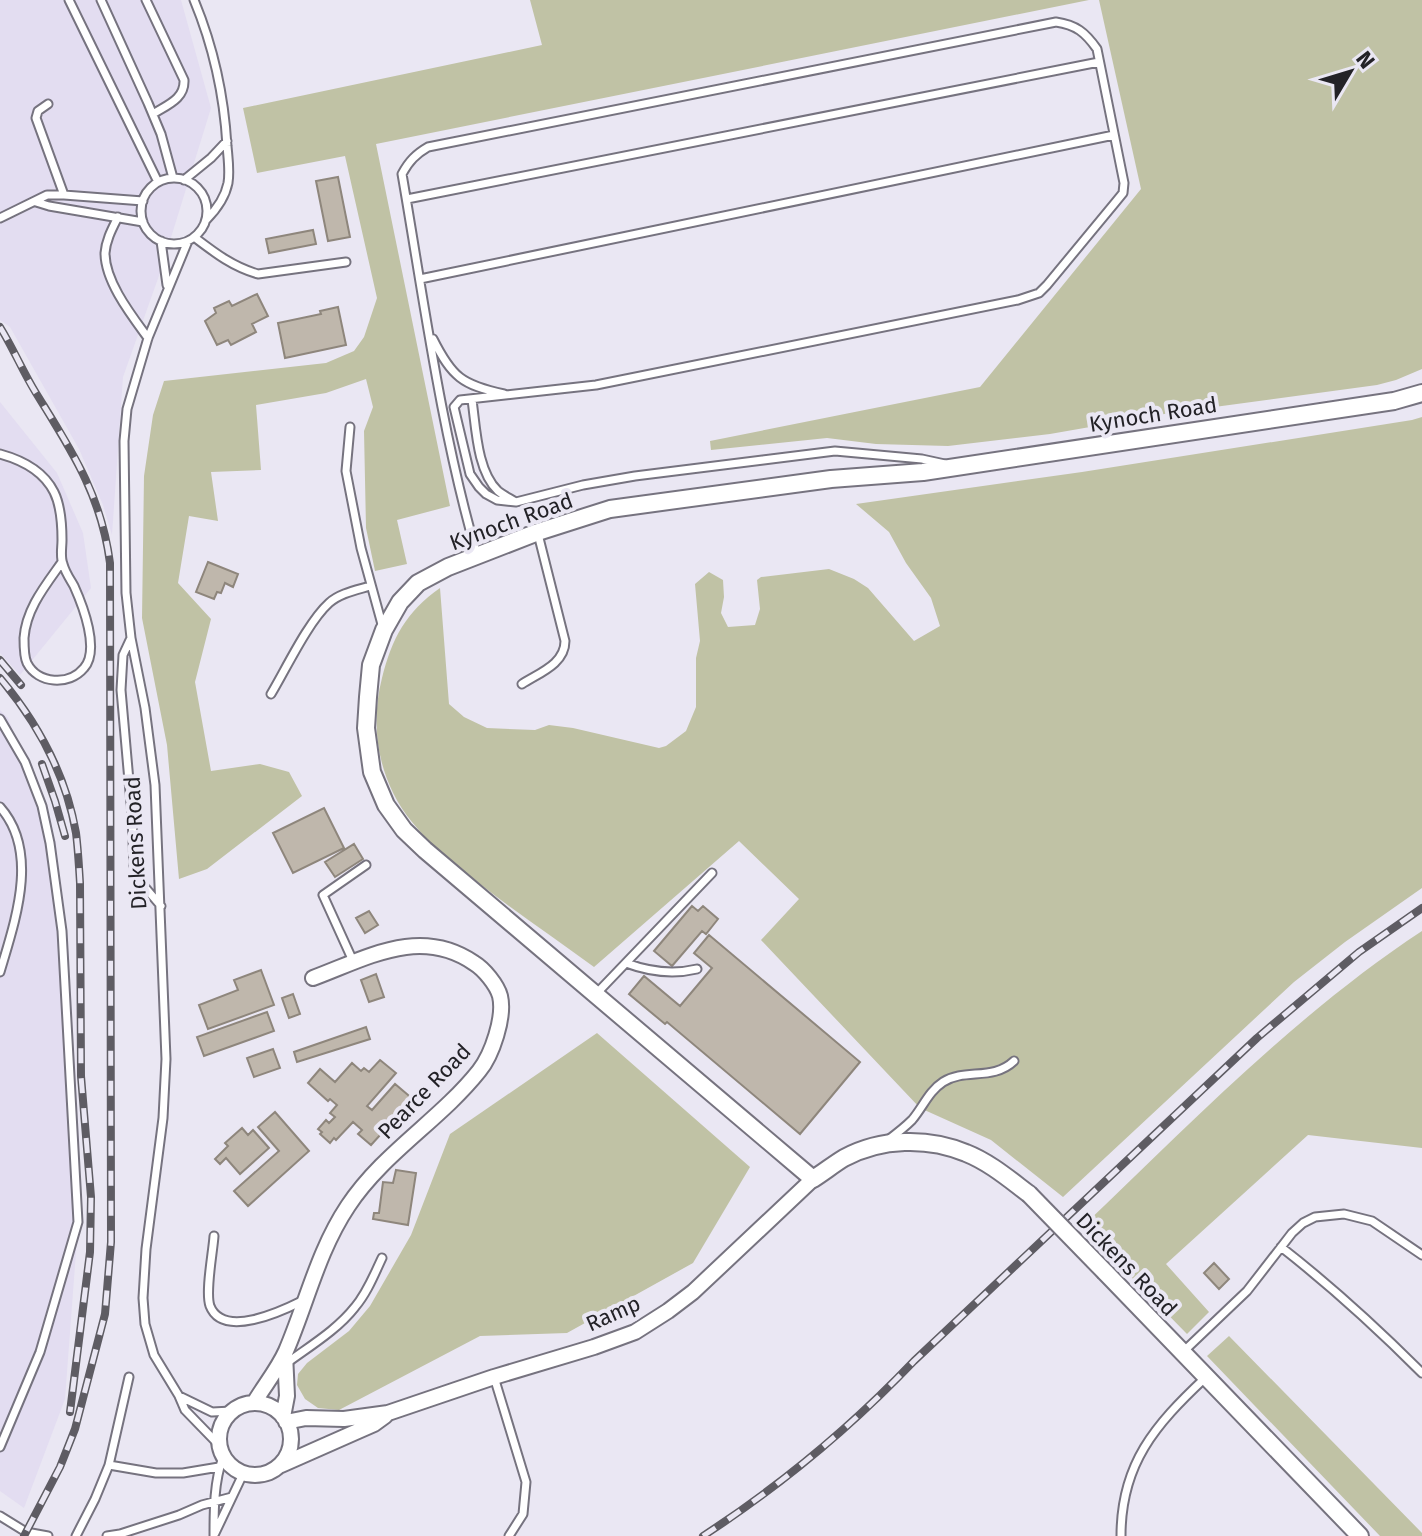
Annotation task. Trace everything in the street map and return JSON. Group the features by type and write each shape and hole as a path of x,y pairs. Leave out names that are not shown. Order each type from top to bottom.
{"street":[{"name":"Kynoch Road","path":"813,1179 425,850 404,830 386,805 372,772 366,728 371,665 384,630 400,602 418,583 448,567 538,532 610,509 831,479 923,472 1394,401 1422,393"},
{"name":"Pearce Road","path":"254,1403 285,1359 328,1238 349,1204 370,1176 480,1070 491,1053 500,1014 500,997 493,983 476,964 439,947 402,947 313,978"},
{"name":"Dickens Road","path":"813,1179 846,1157 883,1144 923,1141 965,1152 999,1171 1029,1194 1360,1536"},
{"name":"Ramp","path":"285,1420 344,1419 388,1413 635,1332 693,1292 813,1179"},
{"name":"Pearce Road","path":"285,1359 285,1420"},
{"path":"265,1404 285,1420 290,1429 291,1442 279,1466 256,1476 243,1474 220,1456 219,1433 223,1421 232,1411 243,1405 265,1404"},
{"name":"Ramp","path":"279,1466 374,1424 388,1413"}],"lane":[{"path":"69,0 158,182"},
{"path":"101,0 153,114 173,178"},
{"path":"146,0 184,80 181,94 153,114"},
{"path":"194,0 219,77 227,141 228,184 219,205 206,220"},
{"path":"478,556 461,500 402,174 417,153 428,147 1025,28 1056,22 1070,24 1090,39 1097,49 1124,183 1123,193 1039,293 596,385 460,400 454,407 470,474 486,494 497,500 516,502 635,476 835,451 922,459 955,467"},
{"path":"407,199 1099,62"},
{"path":"48,104 38,111 36,118 64,195"},
{"path":"420,279 1114,135"},
{"path":"184,180 227,141"},
{"path":"173,178 184,180 200,191 205,200 206,220 202,230 191,239 175,244 161,241 147,230 141,211 143,201 158,182 173,178"},
{"path":"0,218 47,195 143,201"},
{"path":"36,202 143,222"},
{"path":"118,217 106,244 107,267 122,299 148,338"},
{"path":"191,239 231,264 258,274 346,262"},
{"name":"Dickens Road","path":"191,239 148,338 127,409 124,564 131,638 145,708 155,785 166,1059 163,1118 146,1249 145,1324 154,1355 185,1410 220,1456"},
{"path":"161,241 168,287"},
{"path":"429,329 455,375 484,390 510,395"},
{"path":"472,400 483,466 499,492 516,502"},
{"path":"350,427 346,471 370,586 384,630"},
{"path":"0,454 24,462 46,480 54,491 61,515 62,562 76,590 92,649 87,666 76,676 60,681 48,680 35,673 25,661 24,638 30,611 62,562"},
{"path":"522,684 555,663 565,650 538,532"},
{"path":"271,694 298,646 330,603 370,586"},
{"path":"131,638 123,655 121,690 134,866 137,878 161,906"},
{"path":"0,719 25,762 42,806 50,843 62,931 78,1206 75,1235 40,1352 0,1447"},
{"path":"0,807 8,816 20,843 21,881 0,972"},
{"path":"354,963 323,895 366,865"},
{"path":"596,994 712,873"},
{"path":"626,963 667,973 697,969"},
{"path":"883,1144 911,1120 943,1082 998,1071 1014,1061"},
{"path":"1182,1353 1247,1291 1292,1233 1315,1217 1344,1214 1372,1221 1422,1255"},
{"path":"214,1236 208,1294 210,1307 216,1314 224,1319 250,1321 304,1300"},
{"path":"1281,1247 1350,1303 1422,1373"},
{"path":"285,1359 340,1324 363,1296 382,1258"},
{"path":"76,1536 109,1465 129,1377"},
{"path":"494,1377 526,1482 523,1514 509,1536"},
{"path":"1121,1536 1126,1489 1144,1447 1176,1405 1206,1378"},
{"path":"179,1396 212,1412 232,1411"},
{"path":"109,1465 156,1473 183,1473 220,1456"},
{"path":"214,1536 214,1503 220,1456"},
{"path":"214,1536 243,1474"},
{"path":"107,1536 232,1497"},
{"path":"0,1516 26,1532 48,1536"}],"shaded area":[{"path":"0,0 181,0 211,108 161,270 123,377 112,535 79,449 10,327 0,320"},
{"path":"0,402 57,473 83,533 91,588 20,675 0,653"},
{"path":"0,710 8,718 56,842 79,1212 65,1399 24,1508 0,1491"}],"green space":[{"path":"530,0 1089,0 376,144 450,506 397,520 407,564 375,571 366,528 364,431 373,407 366,379 326,393 256,405 261,470 211,472 218,521 189,516 178,583 211,619 195,682 211,771 260,764 289,772 302,796 207,869 179,879 167,745 142,618 144,476 153,415 164,381 326,363 354,351 364,337 377,298 345,156 257,173 243,108 542,45"},
{"path":"1099,0 1422,0 1422,369 1377,385 1170,413 1050,434 948,446 876,444 827,438 711,450 710,441 980,387 1141,189"},
{"path":"1422,417 1422,888 1294,982 1063,1197 991,1140 920,1108 761,940 799,899 739,841 594,967 494,895 436,847 419,831 401,806 385,772 377,735 377,716 386,664 409,616 440,588 449,704 464,717 487,728 535,730 549,725 659,748 686,731 696,707 696,658 700,641 695,584 709,572 723,580 721,613 728,627 755,625 760,609 757,580 761,577 829,569 868,588 914,641 940,626 931,598 889,532 856,504 1082,472"},
{"path":"1422,931 1422,1148 1308,1135 1166,1264 1209,1312 1187,1334 1082,1227 1288,1034 1376,963"},
{"path":"597,1033 750,1167 693,1263 567,1333 480,1336 339,1410 318,1408 305,1399 297,1385 298,1374 307,1363 349,1331 370,1306 411,1235 450,1134"},
{"path":"1229,1336 1422,1536 1380,1536 1207,1356"}],"building":[{"path":"338,177 350,237 328,241 316,181"},
{"path":"313,230 316,244 269,253 266,239"},
{"path":"257,294 268,316 252,324 256,332 231,345 228,340 217,345 205,321 216,313 214,308 229,301 232,306"},
{"path":"338,307 346,345 285,358 278,323"},
{"path":"208,562 238,574 233,587 225,583 214,599 196,592"},
{"path":"324,808 344,848 293,873 273,833"},
{"path":"354,844 363,859 335,877 325,862"},
{"path":"692,906 698,911 703,906 718,919 706,934 702,931 672,966 654,951"},
{"path":"369,911 378,925 365,933 356,918"},
{"path":"709,935 860,1062 800,1134 667,1022 665,1024 629,994 644,976 680,1006 712,968 694,953"},
{"path":"261,970 274,1005 208,1029 199,1005 238,990 234,980"},
{"path":"376,974 384,997 369,1002 361,980"},
{"path":"293,994 300,1014 289,1018 282,998"},
{"path":"267,1012 274,1031 204,1056 197,1037"},
{"path":"366,1027 370,1039 297,1062 294,1052"},
{"path":"273,1049 280,1068 254,1077 247,1058"},
{"path":"380,1060 396,1073 367,1106 372,1110 395,1084 414,1100 371,1145 358,1134 362,1130 353,1122 330,1143 318,1129 326,1120 329,1123 335,1117 330,1113 337,1105 308,1083 320,1069 335,1082 352,1063 361,1071 364,1068 369,1072"},
{"path":"275,1112 309,1151 248,1206 234,1191 279,1151 258,1127"},
{"path":"242,1128 248,1135 253,1130 269,1148 240,1174 226,1158 220,1164 215,1159 228,1146 225,1143"},
{"path":"396,1170 416,1173 408,1225 373,1219 374,1213 379,1213 383,1182 393,1183"},
{"path":"1214,1263 1229,1279 1219,1289 1204,1273"}],"railway":[{"path":"0,327 83,474 100,515 110,563 111,1242 105,1314 75,1429 60,1467 24,1536"},
{"path":"0,660 21,685"},
{"path":"0,678 48,750 65,790 76,833 80,883 81,1076 91,1197 90,1252 70,1412"},
{"path":"42,764 65,836"},
{"path":"703,1536 760,1497 840,1432 1257,1038 1359,952 1422,908"}]}
